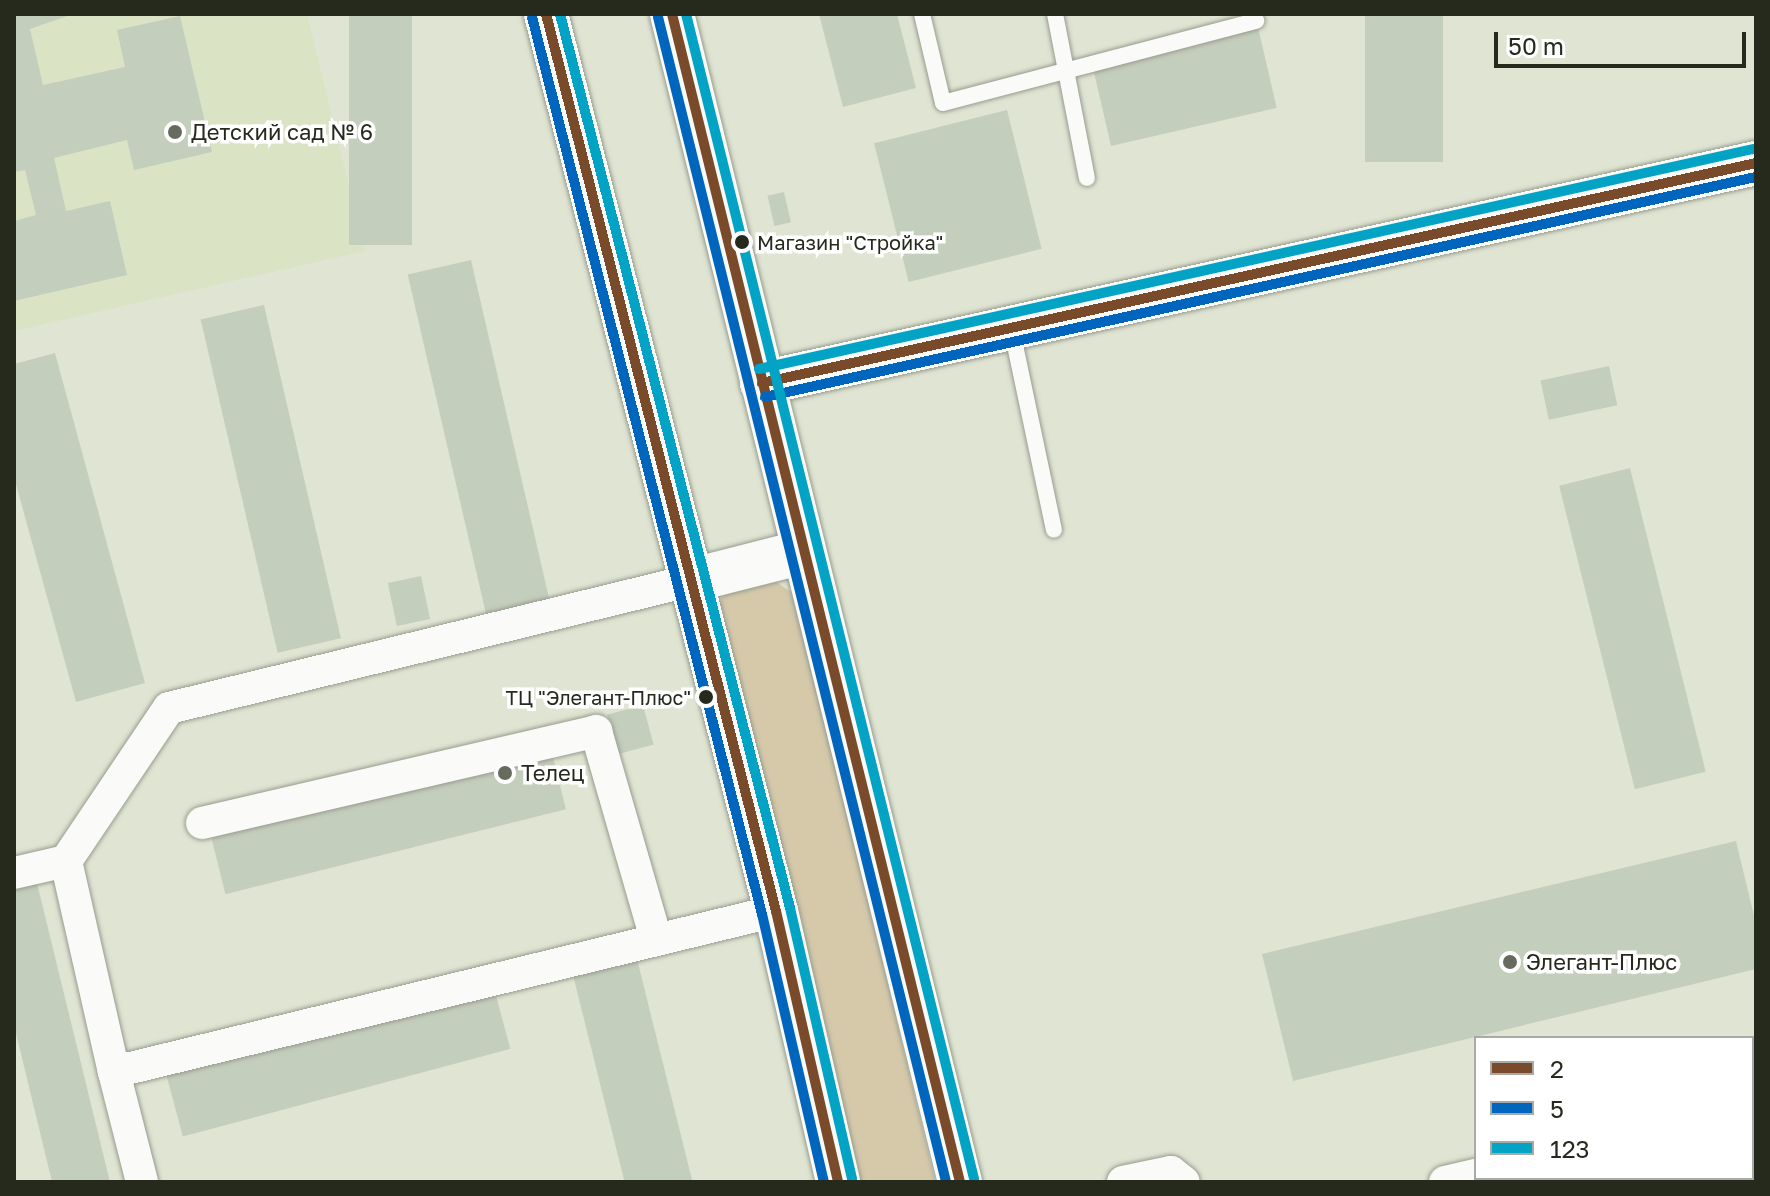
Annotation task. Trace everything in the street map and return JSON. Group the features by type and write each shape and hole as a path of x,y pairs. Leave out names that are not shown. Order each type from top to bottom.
{"main road":[{"path":"546,14 776,911 838,1182"},
{"path":"672,14 960,1182"},
{"path":"762,383 1010,325 1756,163"},
{"path":"693,580 803,552"}],"street":[{"path":"14,873 66,861 169,708 693,580"},
{"path":"202,823 596,731 656,939"},
{"path":"66,861 142,1182"},
{"path":"114,1072 776,911"},
{"path":"1123,1182 1171,1172 1184,1182"},
{"path":"1445,1182 1474,1175"}],"lane":[{"path":"922,14 943,103 1062,69 1256,21"},
{"path":"1055,14 1062,69 1087,178"},
{"path":"1010,325 1054,530"}],"shaded area":[{"name":"Детский сад № 6","path":"14,14 307,14 365,251 14,331"},
{"path":"775,581 795,595 935,1182 850,1182 715,614 723,596 746,582"}],"building":[{"path":"14,14 73,14 30,29 43,85 125,67 117,30 180,16 212,152 134,170 127,140 54,158 66,211 110,201 127,275 14,301 14,221 36,215 25,170 14,172"},
{"path":"349,14 412,14 412,245 349,245"},
{"path":"819,14 897,14 916,88 843,107"},
{"path":"1365,14 1443,14 1443,162 1365,162"},
{"path":"1258,27 1277,108 1111,146 1092,65"},
{"path":"1007,110 1042,249 909,282 874,143"},
{"path":"784,192 791,222 774,226 767,196"},
{"path":"471,260 551,605 487,620 408,275"},
{"path":"264,305 341,638 278,653 201,320"},
{"path":"55,353 145,683 76,702 14,477 14,364"},
{"path":"1609,366 1617,405 1549,420 1541,381"},
{"path":"1630,468 1706,772 1635,789 1559,486"},
{"path":"421,576 430,619 397,626 388,583"},
{"path":"643,705 654,745 618,754 607,715"},
{"path":"552,753 566,809 225,894 211,838"},
{"name":"Элегант-Плюс","path":"1736,841 1756,924 1756,969 1293,1081 1262,954"},
{"path":"37,883 110,1182 52,1182 14,1025 14,889"},
{"path":"637,959 693,1182 625,1182 573,975"},
{"path":"494,988 510,1049 183,1137 167,1076"},
{"path":"1756,1169 1756,1182 1704,1182 1754,1180"}],"transit line":[{"name":"2","path":"546,14 776,911 838,1182"},
{"name":"123","path":"560,14 790,908 852,1179"},
{"name":"2","path":"672,14 960,1182"},
{"name":"123","path":"686,14 974,1179"},
{"name":"5","path":"532,17 762,914 824,1182"},
{"name":"5","path":"658,17 946,1182"},
{"name":"123","path":"759,369 1753,149"},
{"name":"2","path":"762,383 1756,163"},
{"name":"5","path":"765,397 1756,177"}],"place":[{"name":"Детский сад № 6","path":"175,132"},
{"name":"Магазин \"Стройка\"","path":"742,242"},
{"name":"ТЦ \"Элегант-Плюс\"","path":"706,697"},
{"name":"Телец","path":"505,773"},
{"name":"Элегант-Плюс","path":"1510,962"}]}
